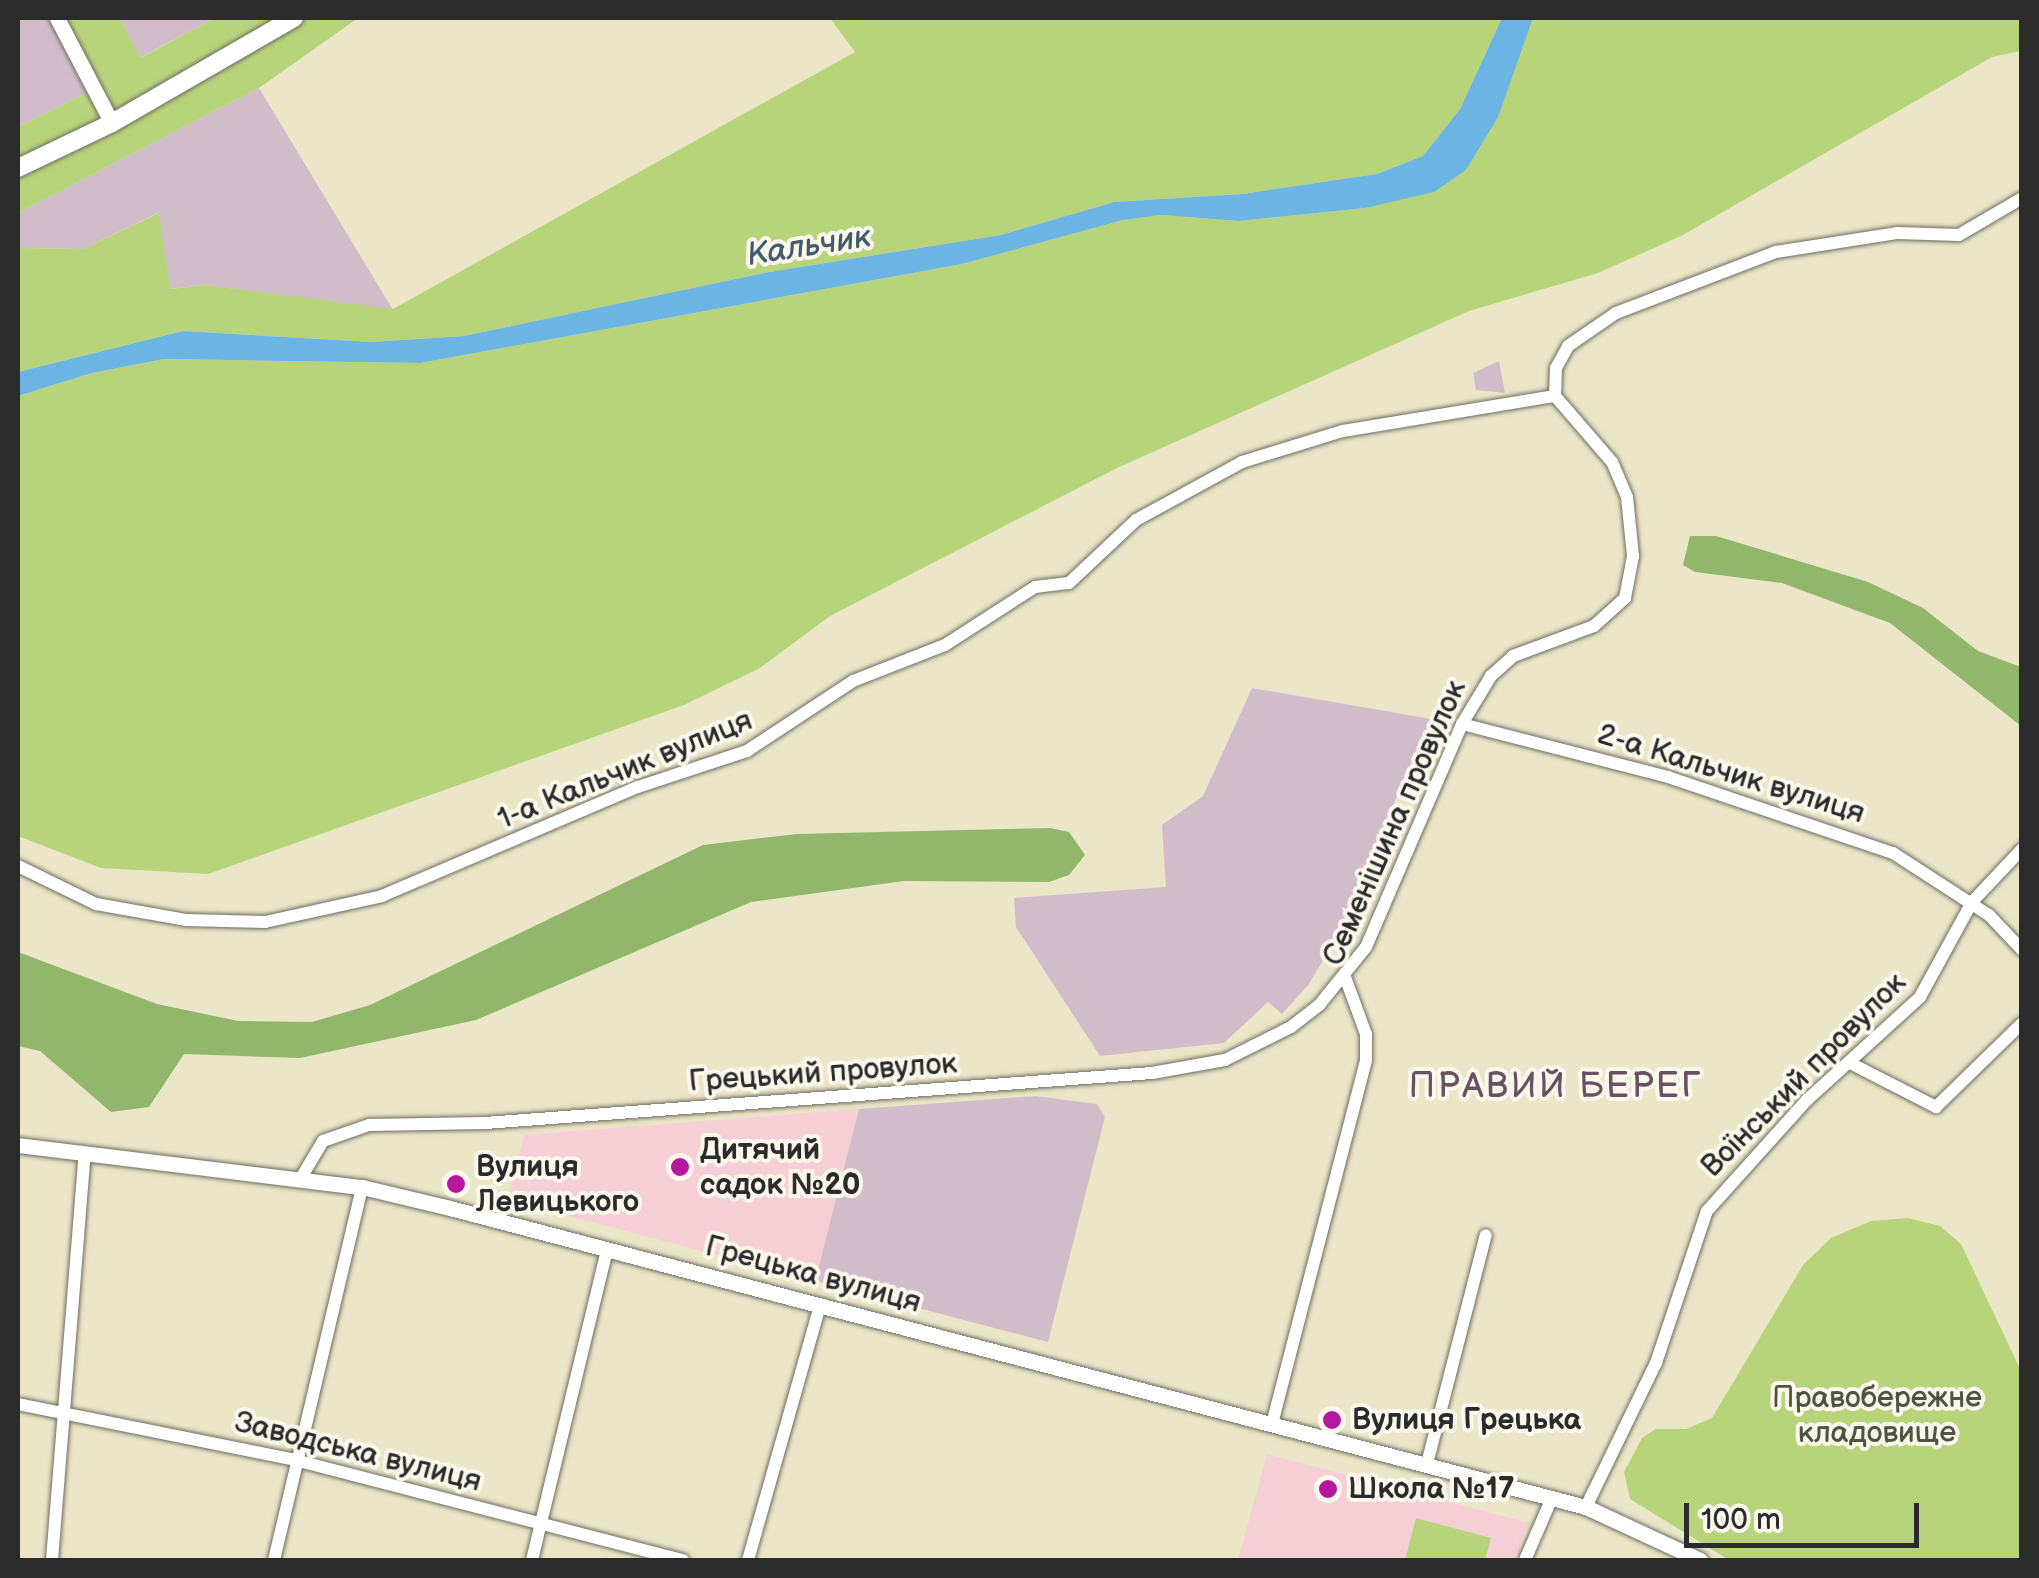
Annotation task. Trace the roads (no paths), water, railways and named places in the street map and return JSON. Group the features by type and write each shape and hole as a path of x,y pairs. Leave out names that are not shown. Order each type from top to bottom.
{"main road":[{"path":"18,168 112,122 294,18"}],"street":[{"path":"57,18 112,122"},
{"path":"1555,396 1556,368 1580,333 1735,264 1897,234 1959,235 2022,198"},
{"name":"Семенішина провулок","path":"1272,1424 1366,1060 1366,1034 1345,977 1382,914 1462,724 1500,666 1606,618 1630,582 1634,533 1627,497 1612,462 1555,396"},
{"name":"1-а Кальчик вулиця","path":"18,866 96,904 186,920 265,922 394,893 609,799 747,751 852,681 945,645 1035,587 1068,583 1126,527 1242,462 1343,431 1555,396"},
{"name":"2-а Кальчик вулиця","path":"1462,724 1782,813 1893,853 1972,902 2022,950"},
{"path":"1972,902 2022,849"},
{"name":"Воїнський провулок","path":"1586,1507 1656,1363 1707,1211 1807,1100 1920,997 1972,902"},
{"name":"Грецький провулок","path":"300,1178 323,1141 368,1125 485,1123 1189,1069 1259,1046 1305,1016 1345,977"},
{"path":"1850,1063 1936,1107 2022,1023"},
{"name":"Грецька вулиця","path":"18,1145 362,1187 1586,1507 1700,1560"},
{"path":"52,1560 85,1152"},
{"path":"274,1560 362,1187"},
{"path":"1428,1464 1486,1234"},
{"path":"532,1560 607,1249"},
{"path":"748,1560 820,1305"},
{"name":"Заводська вулиця","path":"18,1404 64,1409 295,1460 683,1560"},
{"path":"1525,1560 1552,1498"}],"water":[{"path":"1502,18 1533,18 1498,117 1466,170 1434,192 1365,208 1239,221 1161,215 1123,220 962,264 420,363 164,359 92,373 18,396 18,372 183,331 372,342 464,336 769,272 1001,235 1114,202 1242,194 1377,174 1423,156 1460,109"}],"place":[{"name":"Дитячий садок №20","path":"680,1167"},
{"name":"Вулиця Левицького","path":"456,1184"},
{"name":"Вулиця Грецька","path":"1332,1420"},
{"name":"Школа №17","path":"1328,1489"}],"district":[{"name":"ПРАВИЙ БЕРЕГ","path":"1556,1087"}],"water label":[{"name":"Кальчик","path":"809,247"}],"park label":[{"name":"Правобережне кладовище","path":"1877,1415"}]}
